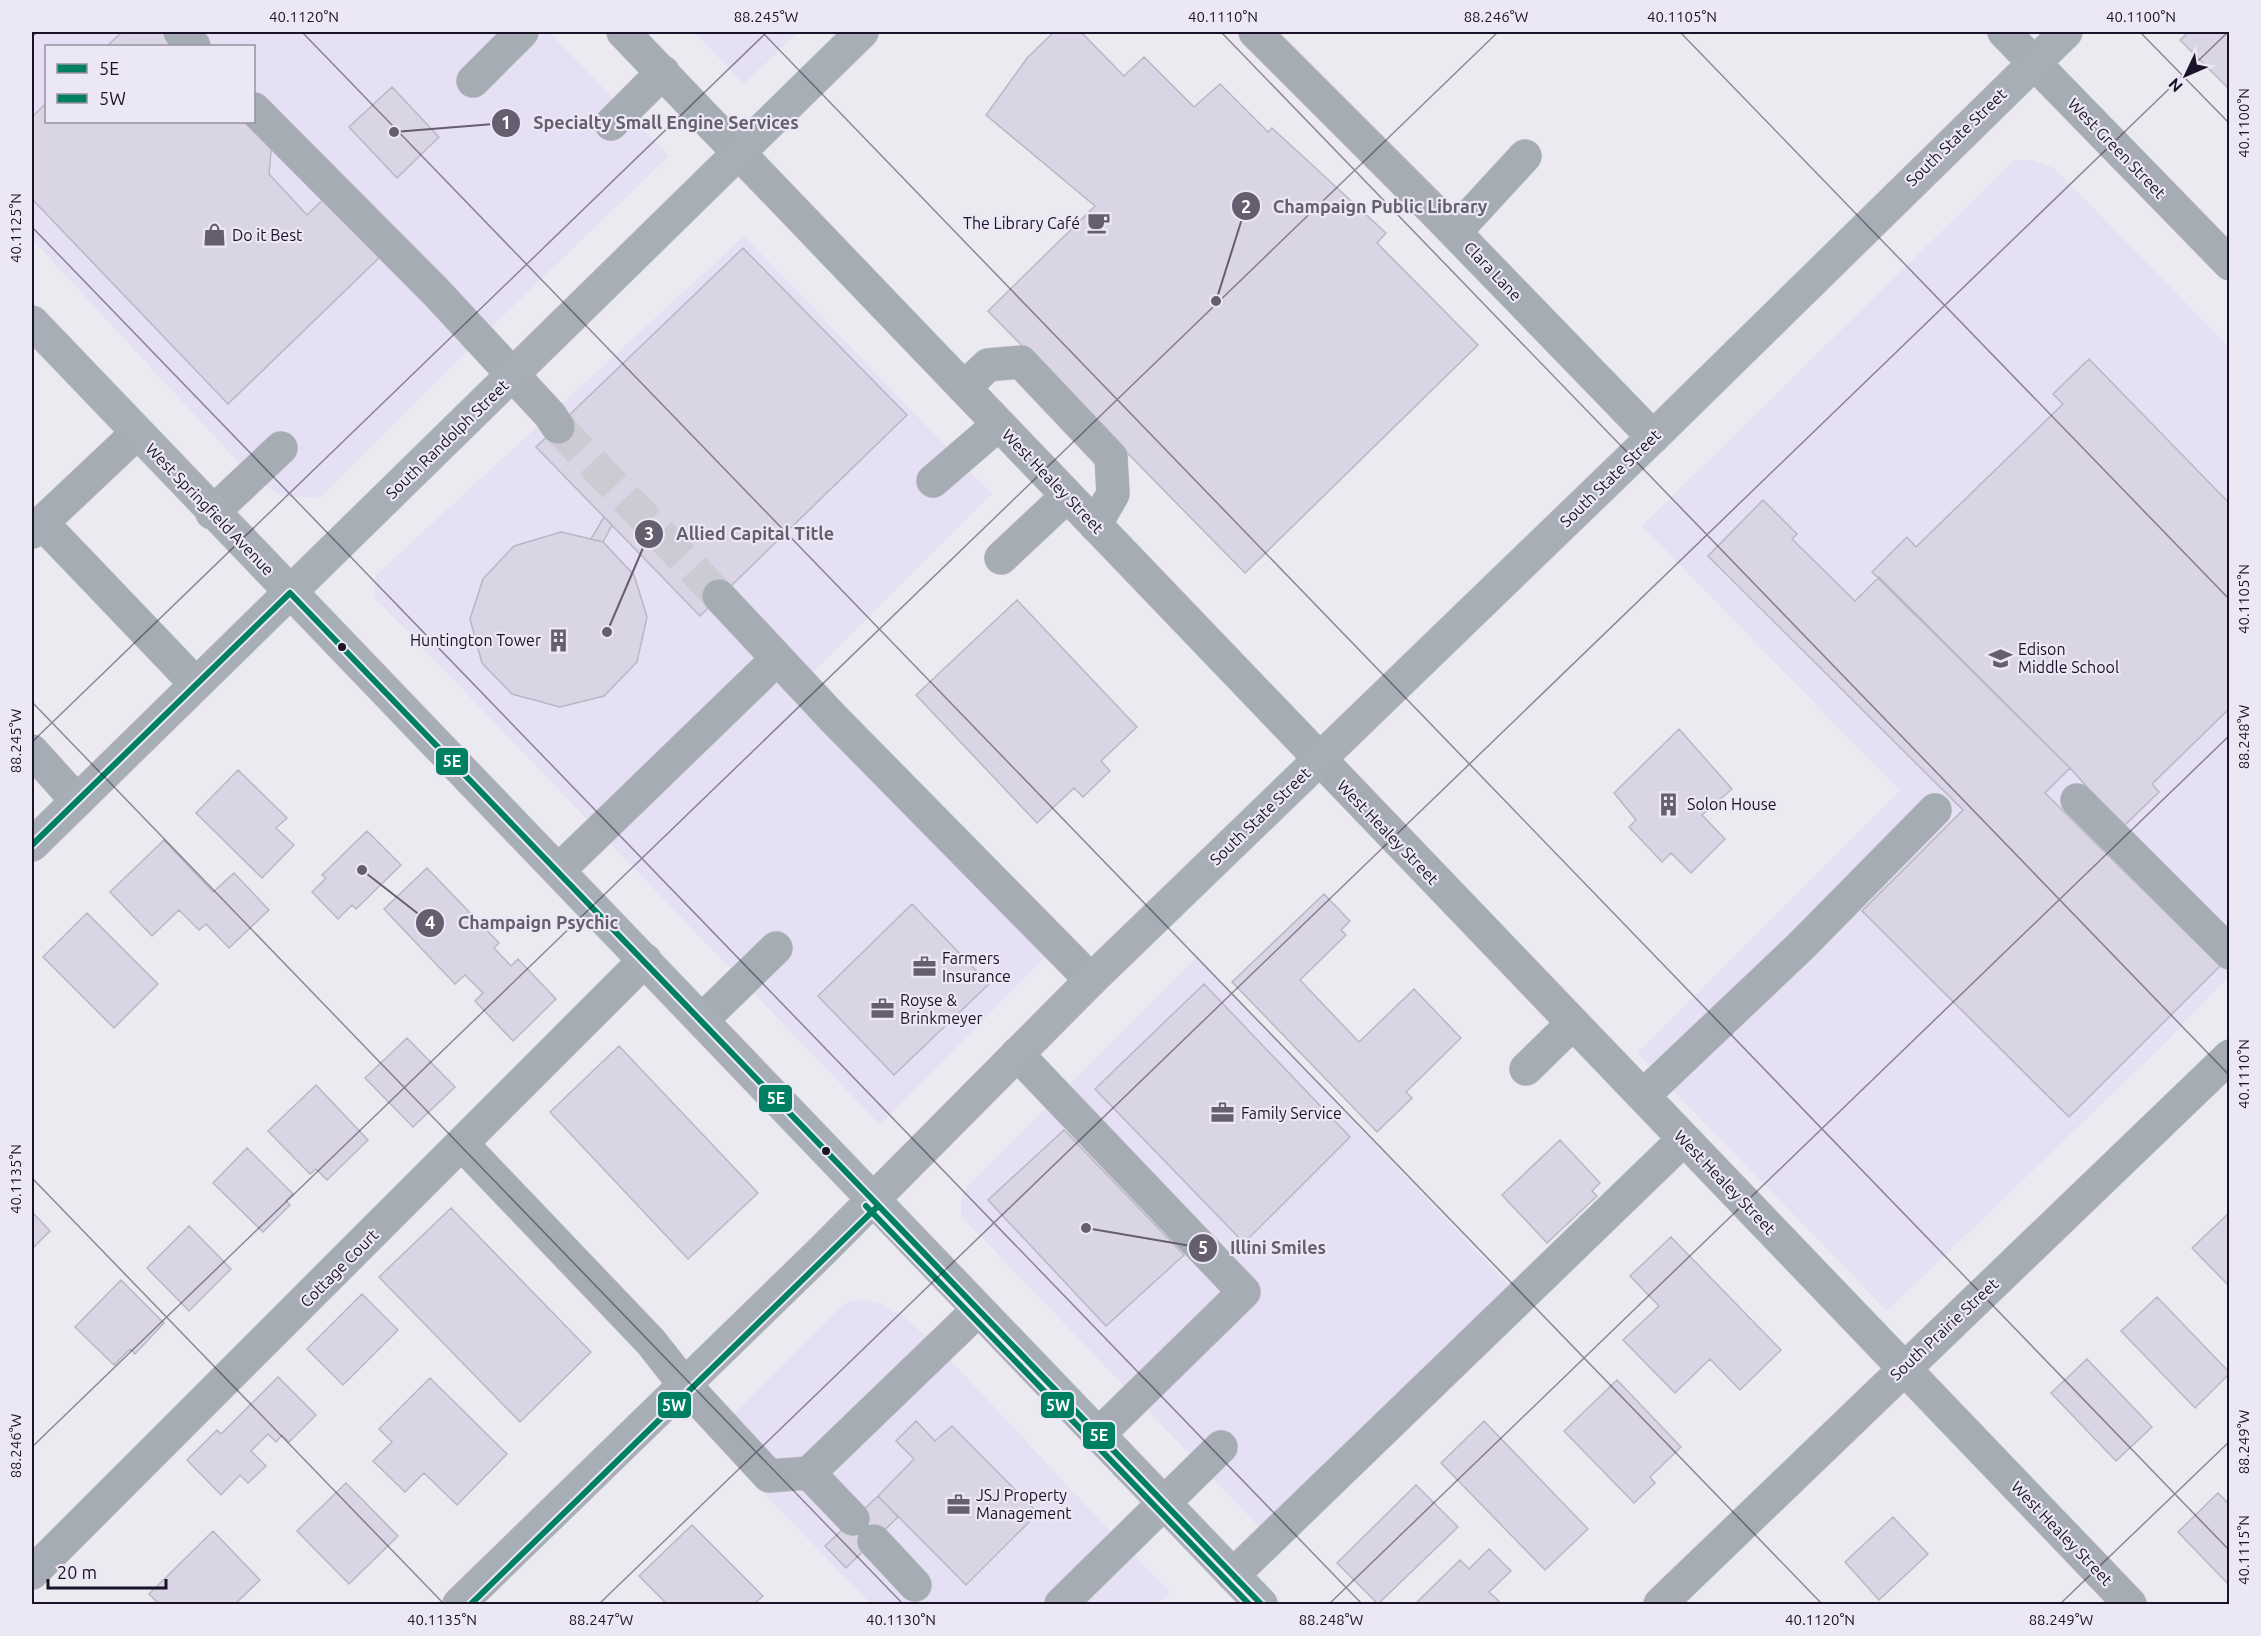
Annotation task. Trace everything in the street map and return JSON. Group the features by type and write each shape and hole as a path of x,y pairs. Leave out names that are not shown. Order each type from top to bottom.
{"main road":[{"name":"South Randolph Street","path":"32,845 862,32"},
{"name":"South State Street","path":"459,1605 872,1200 1091,980 1653,437 2066,32"},
{"name":"West Springfield Avenue","path":"36,336 137,433 559,870 977,1311 1261,1605"}],"street":[{"path":"180,32 194,45"},
{"path":"473,81 522,32"},
{"name":"West Healey Street","path":"624,32 2130,1605"},
{"name":"West Green Street","path":"2004,32 2229,264"},
{"name":"Clara Lane","path":"1264,34 1653,437"},
{"path":"611,124 663,72"},
{"path":"255,110 436,292 558,427"},
{"path":"1455,232 1525,156"},
{"path":"963,388 988,365 1021,362 1112,457 1113,494 1095,525"},
{"path":"933,481 999,424"},
{"path":"137,433 37,527 196,684"},
{"path":"212,513 281,448"},
{"path":"1001,558 1067,496"},
{"path":"719,596 777,659 1091,980"},
{"path":"559,870 777,659"},
{"path":"32,751 77,801"},
{"path":"2077,800 2229,953"},
{"path":"1643,1096 1801,946 1935,810"},
{"path":"702,1020 776,948"},
{"name":"Cottage Court","path":"32,1573 645,960"},
{"path":"1526,1069 1573,1023"},
{"path":"1017,1054 1244,1292 1098,1435"},
{"name":"South Prairie Street","path":"1677,1599 1903,1368 2229,1056"},
{"path":"1233,1575 1684,1139"},
{"path":"462,1144 651,1342 684,1384 769,1476 809,1473 977,1311"},
{"path":"1061,1605 1221,1447"},
{"path":"809,1473 915,1585"}],"shaded area":[{"path":"32,32 549,32 669,156 479,339 319,498 281,496 250,475 32,239"},
{"path":"694,32 798,32 744,84"},
{"name":"Edison Middle School","path":"2014,160 2032,160 2054,168 2229,347 2229,976 2165,1043 1887,1311 1637,1053 1900,791 1642,526"},
{"path":"744,236 992,494 801,684 1057,945 880,1125 374,597 376,575"},
{"path":"1197,957 1520,1297 1271,1539 961,1216 961,1200 967,1186"},
{"path":"863,1299 880,1303 903,1316 939,1348 1123,1545 1171,1592 1156,1604 871,1604 710,1438 845,1303"}],"building":[{"path":"122,32 163,32 176,45 108,45"},
{"path":"1054,32 1081,32 1124,76 1144,57 1194,107 1220,84 1268,132 1272,128 1386,233 1377,243 1478,345 1245,573 988,311 1095,206 986,115 1028,57"},
{"path":"2189,32 2230,32 2230,90 2180,40"},
{"path":"392,87 439,137 397,178 349,127"},
{"name":"Do it Best","path":"45,104 45,123 255,122 272,141 269,174 307,215 326,197 381,256 228,404 32,199 32,117"},
{"path":"743,248 907,415 700,616 536,447"},
{"path":"2089,359 2230,504 2230,708 2152,784 2159,792 2123,827 2070,768 1872,572 1907,537 1916,547 2063,404 2053,394"},
{"path":"1763,500 1797,534 1792,539 1855,601 1879,577 2070,768 2045,793 2220,966 2069,1117 1862,911 1963,810 1708,556"},
{"path":"604,517 612,525 603,542 591,539"},
{"name":"Huntington Tower","path":"561,532 603,542 634,575 647,617 637,662 604,696 560,707 512,694 482,663 470,619 483,579 514,546"},
{"path":"1017,600 1137,727 1101,761 1110,771 1083,797 1074,788 1037,823 916,695"},
{"name":"Solon House","path":"1679,729 1732,789 1702,815 1725,839 1691,873 1671,853 1662,862 1629,827 1636,820 1614,793"},
{"path":"238,770 287,818 276,828 294,845 262,878 196,813"},
{"path":"367,831 401,865 356,909 352,905 338,919 312,892 326,878 322,875"},
{"path":"164,840 213,892 234,873 269,910 229,948 206,924 199,930 179,910 152,936 110,892"},
{"path":"427,868 499,943 494,948 511,966 518,959 556,999 513,1041 475,1001 483,993 465,975 455,984 384,909"},
{"path":"1324,894 1350,921 1341,930 1346,935 1300,980 1359,1042 1414,989 1461,1038 1406,1092 1412,1098 1377,1132 1232,982"},
{"path":"912,904 989,984 894,1075 818,996"},
{"path":"87,913 158,984 114,1028 43,957"},
{"name":"Family Service","path":"1204,984 1350,1137 1244,1243 1095,1089"},
{"path":"407,1038 455,1087 413,1127 365,1078"},
{"path":"619,1046 758,1193 688,1259 550,1112"},
{"path":"316,1085 368,1140 327,1180 316,1169 310,1174 268,1131"},
{"path":"1064,1130 1184,1255 1106,1326 988,1200"},
{"path":"1560,1140 1600,1183 1592,1191 1597,1196 1547,1243 1502,1195"},
{"path":"247,1148 293,1194 286,1201 290,1205 263,1232 213,1183"},
{"path":"451,1208 591,1352 520,1422 379,1277"},
{"path":"32,1212 50,1231 32,1249"},
{"path":"2230,1212 2230,1287 2192,1248"},
{"path":"189,1226 231,1269 189,1311 147,1268"},
{"path":"1671,1237 1781,1350 1740,1390 1710,1359 1675,1393 1623,1340 1659,1306 1630,1276"},
{"path":"121,1280 164,1323 135,1354 130,1349 114,1365 75,1327"},
{"path":"362,1294 398,1330 343,1385 307,1349"},
{"path":"2157,1297 2230,1373 2195,1408 2121,1331"},
{"path":"2087,1359 2152,1427 2116,1461 2051,1393"},
{"path":"278,1377 316,1415 289,1442 282,1435 276,1442 268,1434 251,1451 266,1466 248,1483 240,1475 221,1495 187,1460 217,1430 221,1434"},
{"path":"430,1378 507,1454 457,1505 424,1473 405,1492 373,1461 392,1442 379,1429"},
{"path":"1617,1380 1681,1447 1650,1477 1655,1483 1634,1503 1564,1431"},
{"name":"JSJ Property Management","path":"916,1421 935,1441 952,1426 1038,1513 966,1585 878,1496 914,1459 896,1441"},
{"path":"1484,1421 1588,1529 1545,1570 1441,1463"},
{"path":"346,1483 398,1536 349,1584 297,1531"},
{"path":"1416,1485 1458,1527 1378,1604 1337,1563"},
{"path":"2218,1493 2230,1505 2230,1586 2178,1532"},
{"path":"878,1496 898,1517 846,1568 825,1546"},
{"path":"1893,1517 1928,1554 1879,1600 1845,1562"},
{"path":"692,1525 763,1596 754,1604 667,1604 639,1576"},
{"path":"213,1531 260,1580 235,1604 159,1604 149,1594"},
{"path":"1489,1549 1511,1571 1489,1592 1499,1601 1496,1604 1415,1604 1460,1560 1469,1569"}],"tunnel":[{"path":"558,427 719,596"}],"transit line":[{"name":"5E","path":"290,593 1261,1604"},
{"name":"5E","path":"32,845 290,593"},
{"name":"5W","path":"866,1206 1249,1604"},
{"name":"5W","path":"471,1604 878,1206"}],"place":[{"name":"Specialty Small Engine Services","path":"394,132"},
{"name":"The Library Café","path":"1098,223"},
{"name":"Do it Best","path":"214,235"},
{"name":"Champaign Public Library","path":"1216,301"},
{"name":"Allied Capital Title","path":"607,632"},
{"name":"Huntington Tower","path":"559,640"},
{"name":"Edison Middle School","path":"2000,658"},
{"name":"Solon House","path":"1669,804"},
{"name":"Champaign Psychic","path":"362,870"},
{"name":"Farmers Insurance","path":"924,967"},
{"name":"Royse & Brinkmeyer","path":"882,1009"},
{"name":"Family Service","path":"1223,1113"},
{"name":"Illini Smiles","path":"1086,1228"},
{"name":"JSJ Property Management","path":"958,1504"}]}
